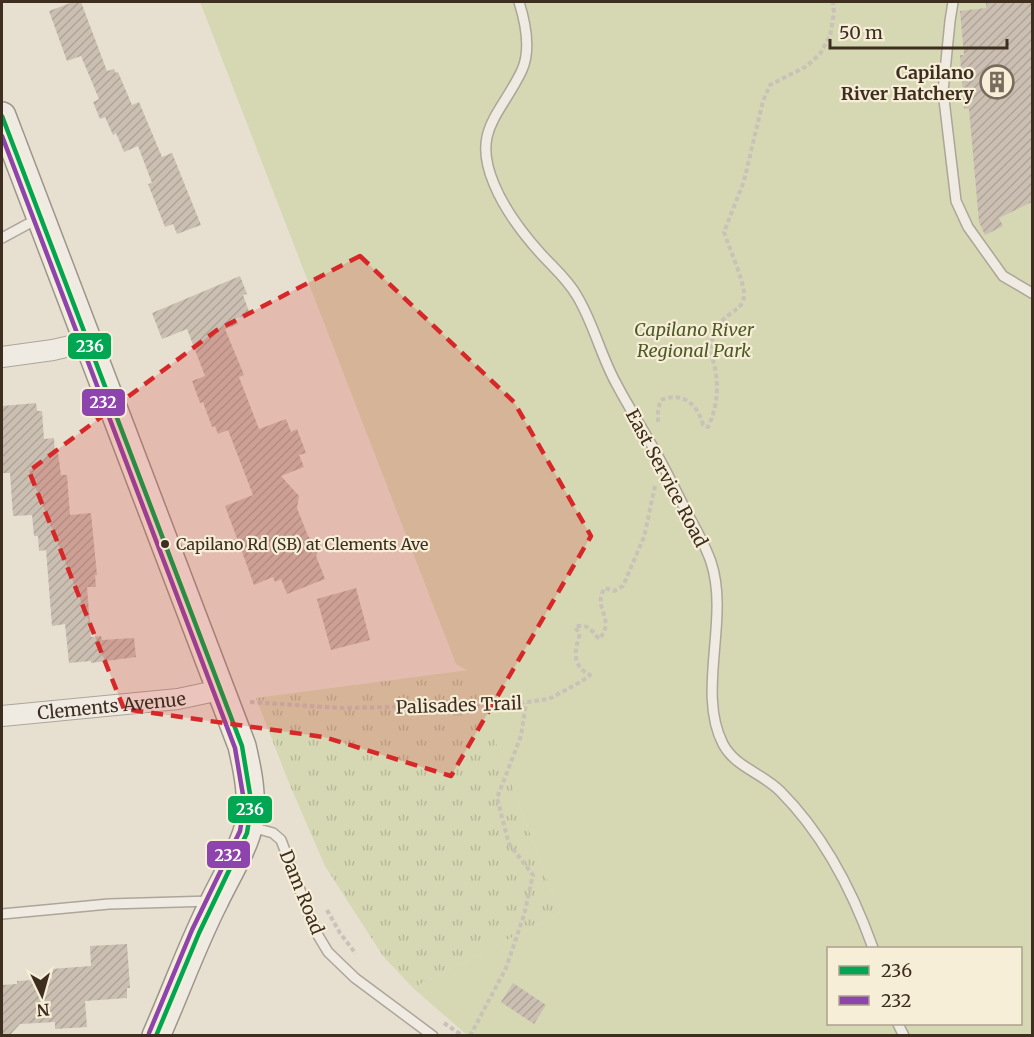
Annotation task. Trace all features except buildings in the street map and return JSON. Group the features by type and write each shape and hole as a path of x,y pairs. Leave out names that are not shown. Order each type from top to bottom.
{"main road":[{"path":"2,116 242,746 248,772 251,801 249,826 156,1035"}],"street":[{"path":"2,357 53,350 87,342"},
{"name":"Clements Avenue","path":"2,716 178,699 220,690"}],"lane":[{"name":"East Service Road","path":"519,2 524,18 526,38 523,68 490,124 485,142 486,160 494,184 509,213 527,238 560,272 578,298 615,384 655,451 711,561 718,610 713,691 715,717 723,744 735,761 779,789 812,829 858,909 873,947"},
{"path":"953,2 943,92 956,201 968,227 1003,276 1032,293"},
{"path":"2,238 40,217"},
{"name":"Dam Road","path":"249,826 273,833 281,840 316,932 328,952 355,978 433,1035"},
{"path":"2,914 109,904 214,901"}],"path":[{"name":"Palisades Trail","path":"249,702 342,708 526,703 549,699 590,675 584,672 575,661 575,649 580,634 575,627 583,624 587,626 599,639 604,634 607,618 600,607 602,593 605,588 614,591 623,586 644,537 655,486 655,451 658,409 661,400 676,396 684,398 695,408 705,426 708,427 714,414 717,401 711,344 717,328 726,318 740,309 744,296 742,283 724,232 744,181 763,101 770,85 807,66 820,54 831,36 834,13 832,2"},
{"path":"470,1035 506,968 524,915 533,875 509,844 497,798 521,736 526,703"},
{"path":"297,885 322,902 340,933 362,961"},
{"path":"438,1019 463,1035"}],"highlighted area":[{"path":"360,256 514,402 591,536 451,776 324,737 124,709 29,471 217,330"}],"green space":[{"name":"Capilano River Regional Park","path":"200,2 1032,2 1032,1035 467,1035 413,988 560,913 469,671 456,664"},
{"path":"469,670 560,913 413,988 383,956 325,866 256,698"}],"transit line":[{"name":"236","path":"2,116 242,746 250,794 247,833 199,933 156,1036"},
{"name":"232","path":"2,136 235,748 243,795 240,831 192,930 149,1033"}],"place":[{"name":"Capilano River Hatchery","path":"997,82"},
{"name":"Capilano Rd (SB) at Clements Ave","path":"165,544"}]}
